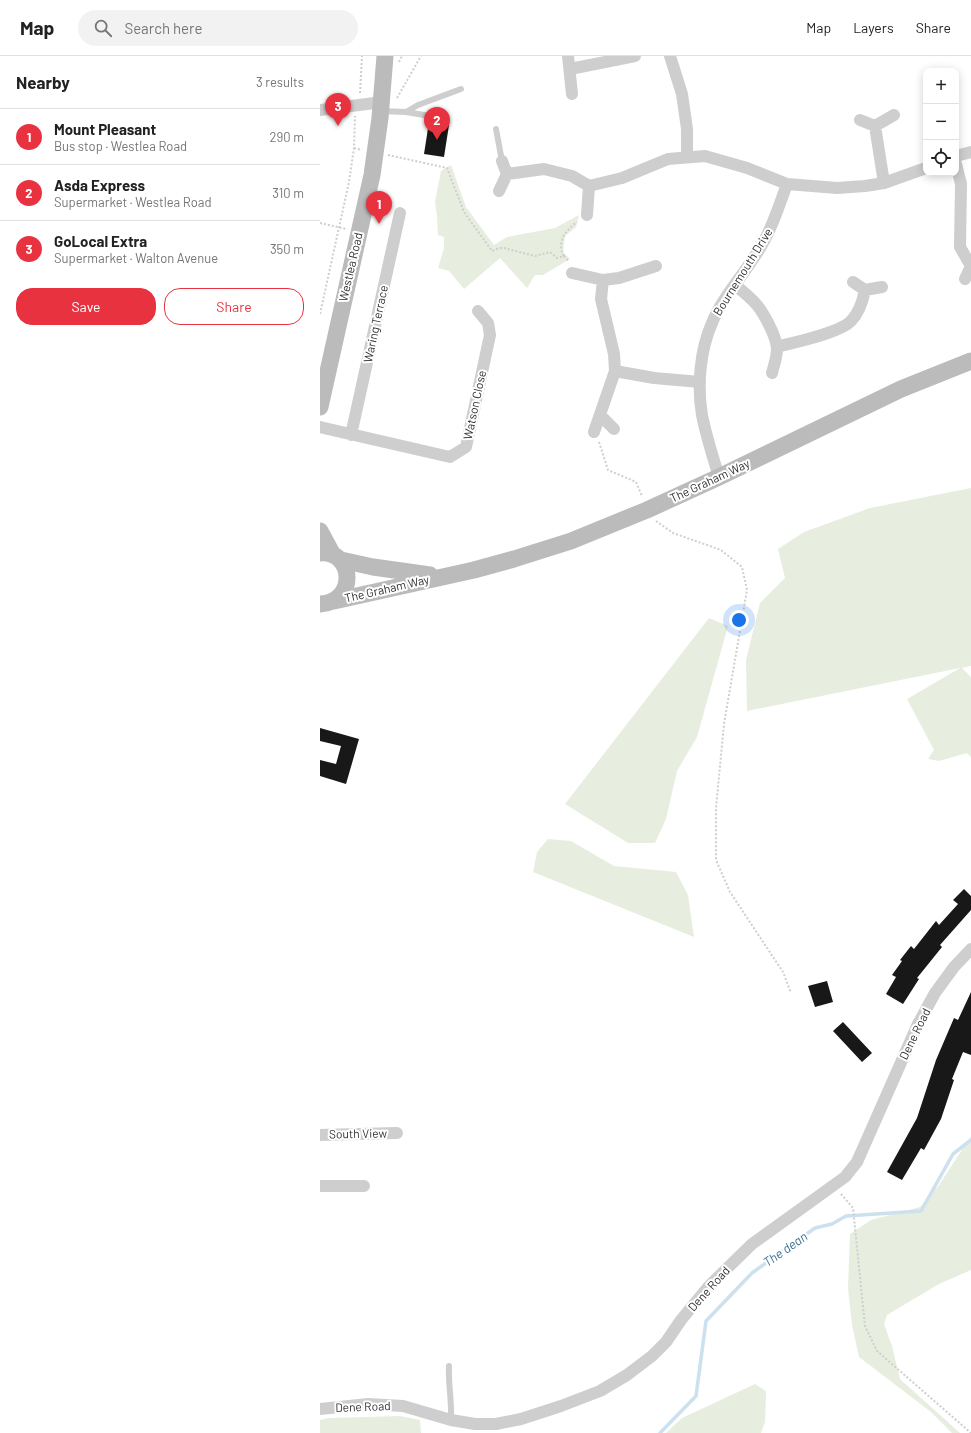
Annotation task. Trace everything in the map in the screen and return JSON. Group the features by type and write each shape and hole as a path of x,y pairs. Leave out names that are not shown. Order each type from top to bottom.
{"main road":[{"name":"Westlea Road","path":"320,406 369,188 382,106 387,59"},
{"name":"The Graham Way","path":"326,605 440,576 474,570 507,561 651,515 719,477 900,390 971,361"},
{"path":"320,531 331,556 346,568 348,578 346,589 340,597 326,605"},
{"name":"The Graham Way","path":"331,556 373,567 440,576"}],"street":[{"path":"568,56 572,94"},
{"path":"570,69 635,56"},
{"path":"670,56 682,94 687,129 686,157"},
{"path":"320,110 382,106"},
{"path":"875,126 894,115"},
{"path":"860,120 875,126"},
{"path":"875,126 884,183"},
{"path":"959,155 971,152"},
{"path":"507,174 544,169 572,176 589,186 622,178 668,159 705,156 747,168 787,184 837,188 884,183 923,169"},
{"path":"499,191 507,174 502,161"},
{"path":"959,176 961,184 960,247 971,266 965,279"},
{"name":"Bournemouth Drive","path":"719,477 702,416 700,382 702,363 712,323 720,308 756,255 773,224 787,184"},
{"path":"588,215 589,186"},
{"name":"Waring Terrace","path":"351,435 400,213"},
{"path":"572,272 603,280 619,278 657,265"},
{"path":"594,432 616,372 614,354 601,299 603,280"},
{"path":"853,282 865,290 882,288"},
{"path":"735,285 754,300 764,314 777,347 772,374"},
{"path":"777,347 836,330 851,322 858,311 865,290"},
{"name":"Watson Close","path":"320,427 450,457 466,447 490,335 488,323 478,311"},
{"path":"616,372 654,378 700,382"},
{"path":"600,415 614,428"},
{"name":"Dene Road","path":"320,1409 368,1404 402,1406 451,1420 475,1424 496,1424 541,1413 600,1391 627,1375 652,1356 666,1342 681,1320 709,1286 752,1244 845,1177 857,1162 918,1024 935,994 954,967 971,949"},
{"name":"South View","path":"320,1135 397,1133"},
{"path":"320,1186 364,1186"}],"lane":[{"path":"406,112 418,105 461,89"},
{"path":"382,106 406,112 436,116"},
{"path":"496,130 502,161"},
{"path":"449,1366 448,1380 452,1409 451,1420"}],"path":[{"path":"360,100 362,56"},
{"path":"382,106 396,100 421,56"},
{"path":"320,314 321,300 340,227 349,182 354,148 356,111"},
{"path":"375,152 447,168 464,212 492,251 499,248 504,248 535,256 550,252 557,258 564,256"},
{"path":"369,188 393,203 400,213"},
{"path":"572,272 572,265 560,250 563,234 579,221 580,218 588,215"},
{"path":"320,223 359,232"},
{"path":"594,432 598,438 608,470 636,482 651,515 673,533 721,550 742,566 747,590 724,724 716,808 716,860 730,892 783,972 791,994"},
{"path":"844,1198 853,1208 865,1326 877,1351 971,1433"}],"green space":[{"path":"451,165 466,207 494,245 507,237 555,228 579,215 576,227 565,236 563,252 570,259 543,275 535,275 527,288 500,258 464,289 449,271 438,268 444,248 444,237 438,235 435,202 441,171"},
{"path":"971,488 971,666 962,668 971,677 971,757 967,753 939,761 928,759 934,750 907,699 960,668 747,711 746,660 760,603 785,578 778,549 804,532 870,508"},
{"path":"709,618 728,626 697,737 677,771 666,819 655,843 628,843 565,804"},
{"path":"548,839 571,841 614,866 676,872 688,895 694,937 533,872 537,852"},
{"path":"971,1136 971,1270 939,1284 887,1315 884,1324 892,1346 900,1379 960,1433 952,1433 931,1412 859,1357 852,1325 848,1288 850,1234 871,1220 920,1207 939,1185"},
{"path":"755,1384 766,1391 765,1422 761,1433 666,1433 682,1418"},
{"path":"400,1416 420,1420 421,1433 320,1433 320,1420 329,1418"}],"building":[{"path":"429,122 449,125 444,157 424,154"},
{"path":"320,728 359,739 346,784 320,776 320,760 336,764 341,746 320,741"},
{"path":"964,889 971,896 971,910 940,945 942,947 917,978 919,979 903,1004 886,994 896,977 892,975 902,961 900,960 911,946 914,949 936,921 939,925 958,904 953,900"},
{"path":"827,981 833,1002 815,1007 808,986"},
{"path":"971,992 971,1055 963,1052 952,1079 954,1080 941,1119 924,1150 921,1148 902,1180 887,1172 917,1118 936,1060 954,1018 958,1020"},
{"path":"843,1022 872,1053 862,1062 833,1031"}],"waterway":[{"name":"The dean","path":"660,1433 696,1396 706,1321 752,1273 815,1228 832,1224 846,1216 921,1211 953,1154 971,1140"}],"place":[{"name":"GoLocal Extra","path":"338,126"},
{"name":"Asda Express","path":"437,140"},
{"name":"Mount Pleasant","path":"379,224"}]}
